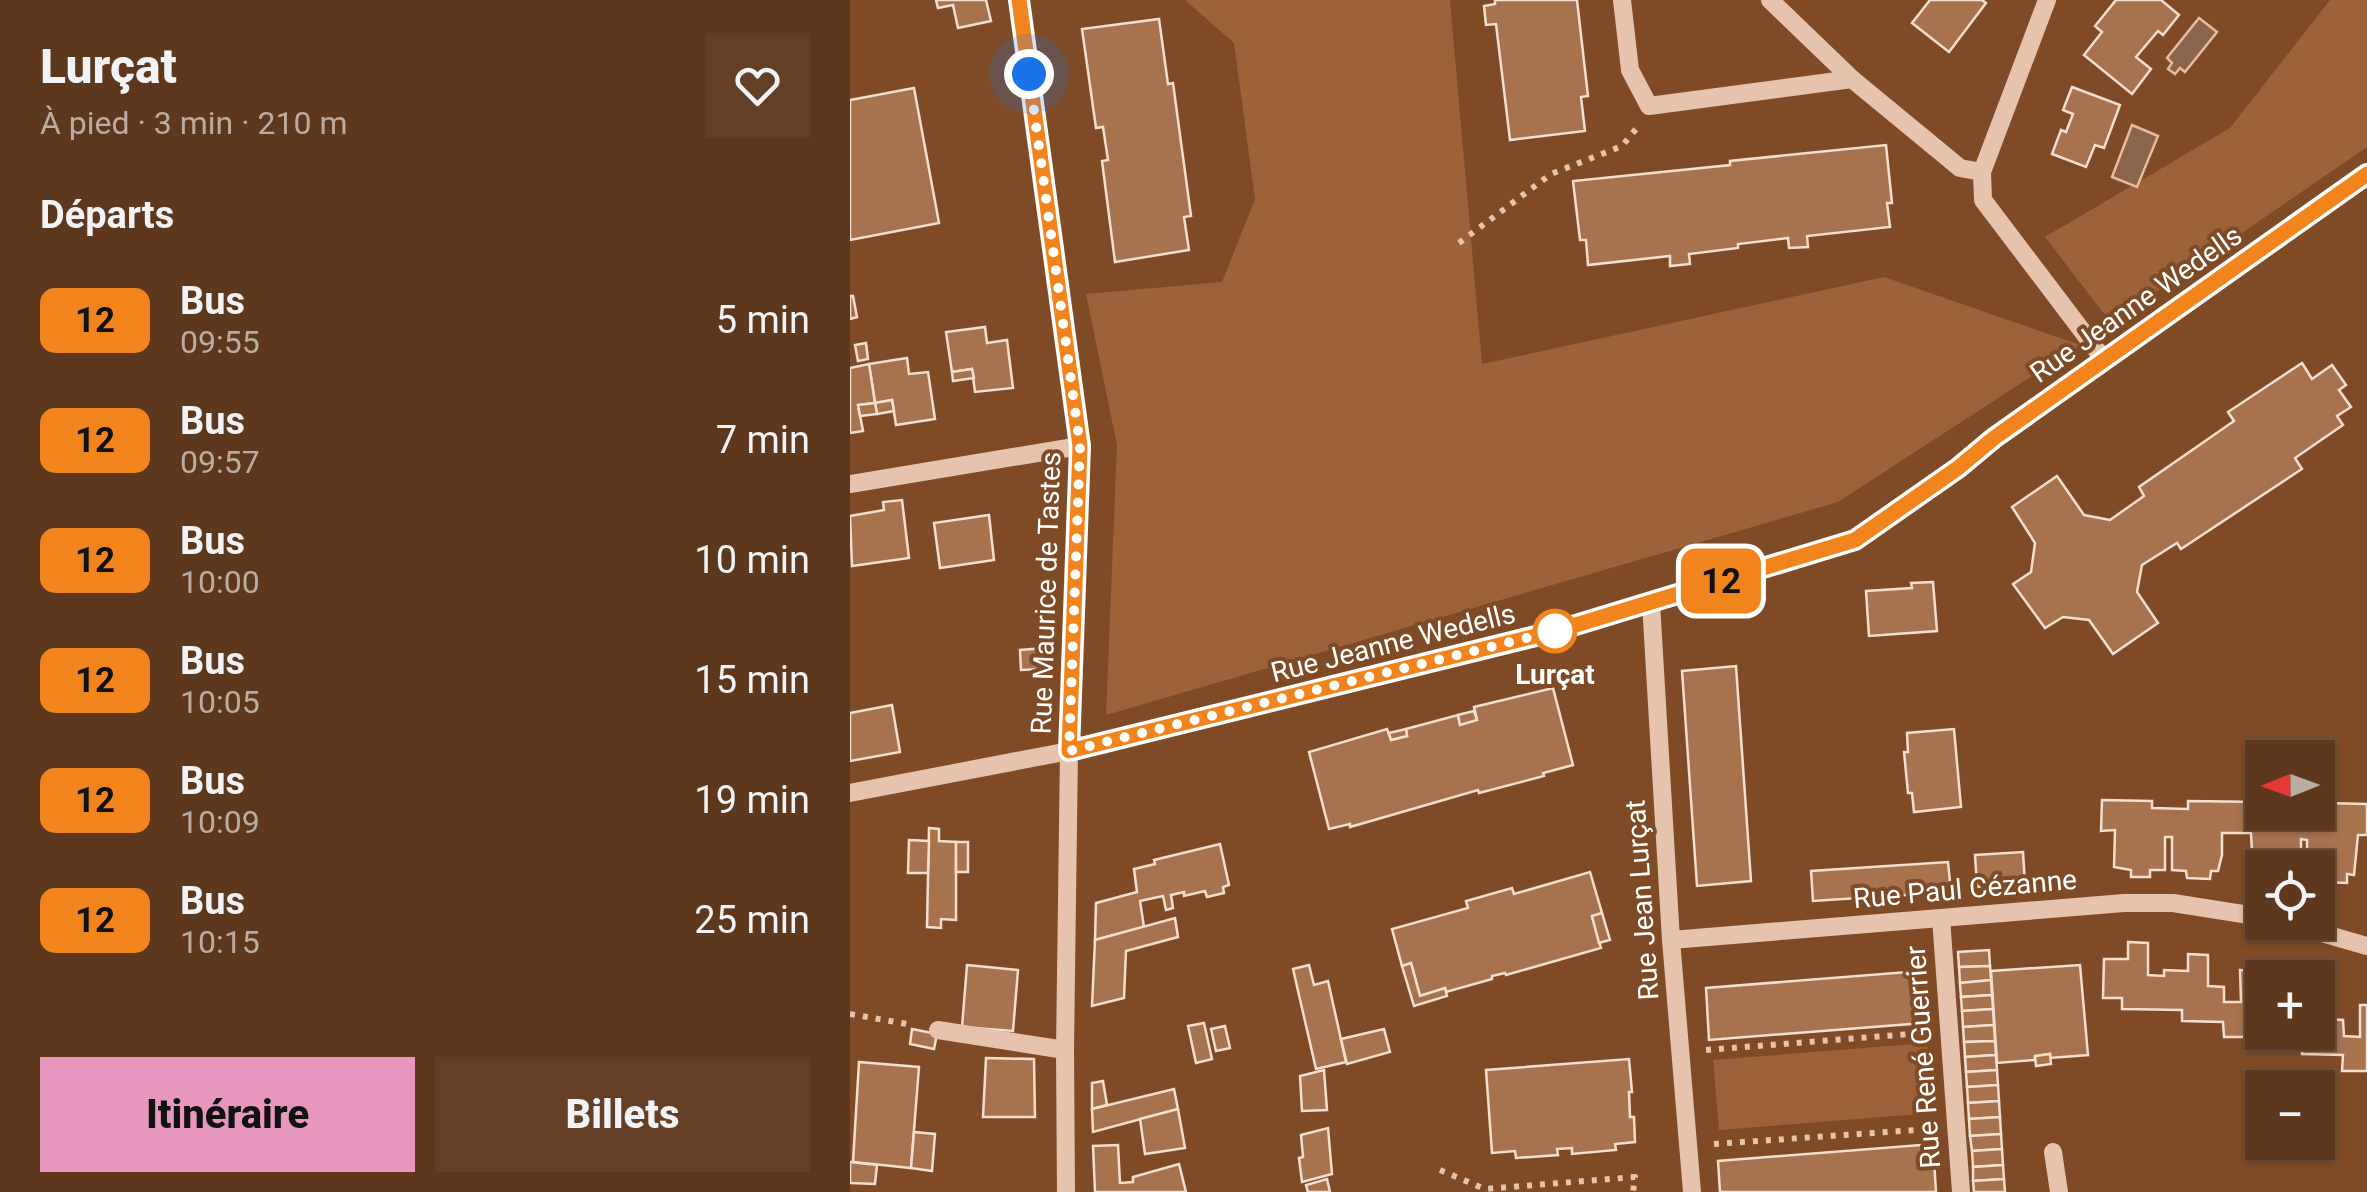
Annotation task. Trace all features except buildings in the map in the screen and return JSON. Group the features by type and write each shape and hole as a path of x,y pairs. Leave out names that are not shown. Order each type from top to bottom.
{"street":[{"name":"Rue Maurice de Tastes","path":"1019,0 1080,446 1069,751 1066,1192"},
{"path":"1622,0 1630,70 1649,106 1852,80"},
{"path":"1770,0 1852,80 1960,168 1982,172"},
{"path":"2047,0 1982,172 1983,200 2105,361"},
{"name":"Rue Jeanne Wedells","path":"850,793 1069,751 1556,631 1855,540 2367,174"},
{"path":"850,484 1080,446"},
{"name":"Rue Jean Lurçat","path":"1651,603 1692,1192"},
{"name":"Rue Paul Cézanne","path":"1672,940 2124,904 2173,902 2245,914"},
{"name":"Rue René Guerrier","path":"1940,918 1961,1192"},
{"path":"2335,937 2367,946"},
{"path":"938,1030 1065,1050"},
{"path":"2053,1152 2059,1192"}],"path":[{"path":"1459,243 1550,174 1622,146 1654,106"},
{"path":"850,1014 938,1030"},
{"path":"1680,1052 1949,1031"},
{"path":"1688,1146 1956,1128"},
{"path":"1440,1170 1485,1189 1635,1177 1633,1192"}],"shaded area":[{"path":"1185,0 1450,0 1482,364 1884,277 2080,345 1838,502 1106,715 1117,445 1086,294 1222,282 1255,199 1234,43"},
{"path":"2330,0 2367,0 2367,147 2111,323 2045,237 2230,128"},
{"path":"2199,18 2217,32 2185,72 2180,68 2175,74 2168,69 2172,63 2167,58"},
{"path":"2132,125 2158,136 2137,187 2112,177"},
{"path":"1927,1043 1933,1113 1719,1130 1713,1060"}],"bus line":[{"name":"12","path":"1019,0 1080,446 1069,751 1556,631 1855,540 2367,174"}],"place":[{"name":"Lurçat","path":"1555,631"}],"route":[{"path":"1029,74 1080,446 1069,751 1555,631"}]}
